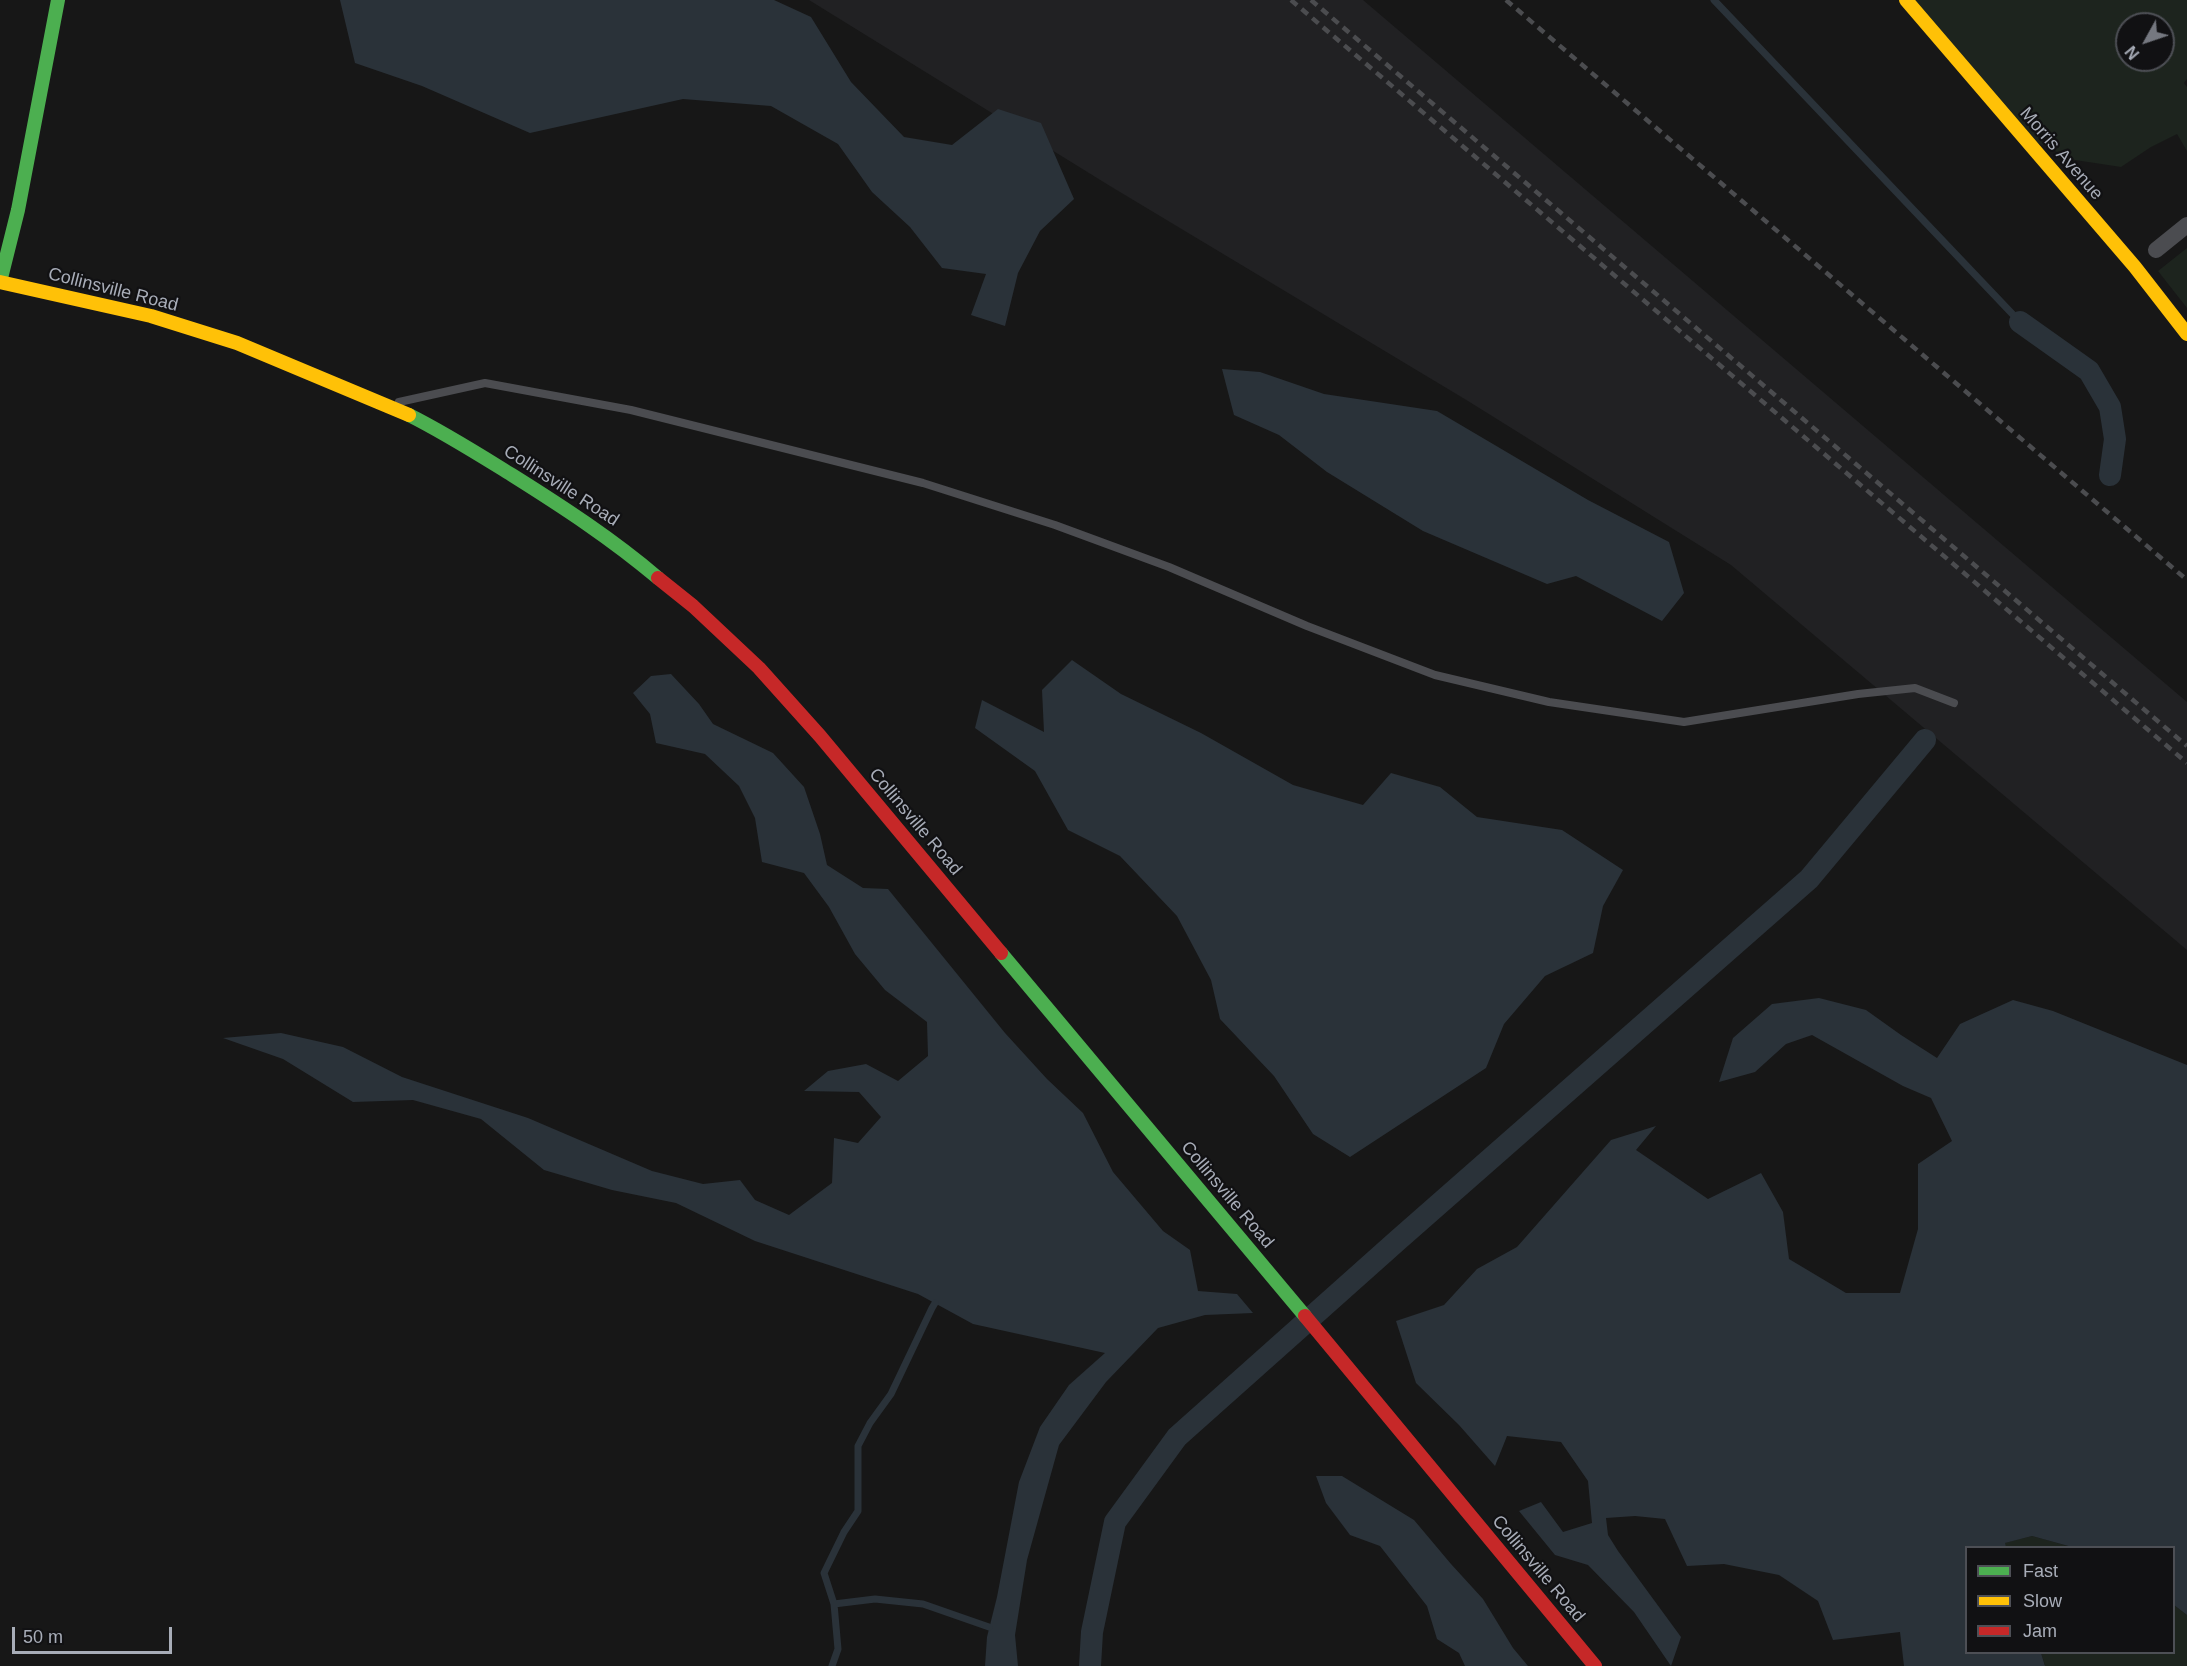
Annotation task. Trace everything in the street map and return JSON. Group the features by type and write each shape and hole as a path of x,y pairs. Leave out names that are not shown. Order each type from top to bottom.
{"main road":[{"path":"0,282 18,210 58,0"},
{"name":"Morris Avenue","path":"1906,0 2135,267 2187,334"},
{"name":"Collinsville Road","path":"0,282 172,322 237,343 388,405 435,428 567,509 618,545 693,606 759,668 828,745 1595,1666"}],"street":[{"path":"2156,250 2187,225"}],"lane":[{"path":"388,405 485,383 631,410 780,446 923,483 1055,525 1169,567 1307,626 1435,675 1549,702 1684,722 1915,687 1954,703"}],"shaded area":[{"path":"340,0 774,0 811,17 851,82 904,137 952,145 998,109 1041,123 1074,199 1040,231 1018,273 1005,326 971,315 986,274 942,268 910,227 872,192 838,144 771,106 683,99 530,133 422,86 355,63"},
{"path":"809,0 1363,0 2187,702 2187,950 1731,565 1468,401 1110,186"},
{"path":"1906,0 2187,0 2187,79 2184,83 2187,87 2187,151 2177,134 2151,147 2121,167 2075,160 2031,140"},
{"path":"2187,248 2187,308 2158,271"},
{"path":"1222,369 1260,372 1324,394 1437,411 1588,500 1669,542 1684,593 1662,621 1576,576 1547,584 1423,531 1327,472 1279,435 1234,415"},
{"path":"1072,660 1121,694 1201,733 1293,785 1363,805 1391,773 1440,787 1477,817 1562,830 1623,870 1603,906 1593,953 1545,976 1504,1024 1486,1068 1350,1157 1313,1134 1274,1076 1220,1019 1211,980 1177,916 1120,856 1068,830 1035,771 975,728 982,700 1044,732 1042,690"},
{"path":"671,674 699,704 713,724 773,753 804,787 820,834 827,865 863,888 888,889 1005,1033 1047,1079 1083,1113 1113,1172 1163,1231 1190,1250 1198,1291 1237,1294 1253,1313 1205,1315 1158,1328 1106,1382 1059,1445 1027,1560 1015,1635 1018,1666 985,1666 987,1637 1019,1482 1040,1427 1069,1385 1105,1353 973,1324 918,1294 755,1241 676,1203 612,1190 544,1170 481,1119 413,1100 353,1102 283,1059 223,1038 281,1033 343,1047 402,1077 528,1118 652,1171 703,1184 740,1180 755,1200 789,1215 832,1183 834,1138 858,1143 881,1117 859,1092 804,1091 828,1071 866,1064 898,1081 928,1056 927,1022 885,990 855,954 829,907 804,873 762,862 755,818 739,786 705,754 656,743 650,714 633,693 651,676"},
{"path":"1819,998 1866,1010 1937,1058 1960,1024 2013,1000 2053,1011 2187,1065 2187,1615 2175,1606 2175,1546 2068,1546 2032,1536 2005,1543 2006,1546 1965,1546 1965,1654 2041,1654 2045,1666 1904,1666 1900,1632 1833,1640 1818,1601 1779,1575 1724,1564 1687,1566 1665,1519 1635,1516 1606,1518 1608,1535 1618,1551 1681,1637 1671,1666 1634,1612 1588,1565 1555,1555 1519,1511 1541,1502 1563,1532 1592,1523 1588,1481 1561,1442 1507,1436 1495,1466 1459,1425 1416,1383 1396,1321 1444,1305 1477,1269 1517,1247 1611,1140 1656,1126 1636,1150 1708,1199 1761,1173 1783,1212 1789,1259 1846,1293 1900,1293 1918,1229 1918,1164 1952,1141 1931,1098 1903,1086 1812,1035 1786,1044 1755,1072 1719,1082 1733,1038 1772,1004"},
{"path":"1316,1476 1342,1476 1414,1520 1483,1599 1513,1648 1528,1666 1465,1666 1459,1653 1437,1639 1427,1606 1380,1546 1350,1535 1326,1503"},
{"path":"2032,1536 2068,1546 2006,1546 2004,1543"},
{"path":"2175,1606 2187,1615 2187,1666 2039,1666 2045,1665 2041,1654 2175,1654"}],"waterway":[{"path":"1714,0 2020,322"},
{"path":"2020,322 2089,371 2110,407 2115,439 2110,475"},
{"path":"1090,1666 1092,1632 1115,1522 1177,1437 1809,879 1925,740"},
{"path":"832,1666 838,1649 834,1604 824,1573 844,1532 858,1511 858,1446 870,1423 891,1394 935,1303"},
{"path":"834,1604 875,1599 923,1604 989,1627"}],"railway":[{"path":"1291,0 2187,763"},
{"path":"1311,0 2187,746"},
{"path":"1506,0 2187,580"}],"traffic: fast":[{"path":"0,282 18,210 58,0"},
{"path":"409,415 550,499 605,537 658,578"},
{"path":"1001,953 1305,1316"}],"traffic: slow":[{"path":"1906,0 2135,267 2187,334"},
{"path":"0,282 151,316 237,343 409,415"}],"traffic: jam":[{"path":"658,578 693,606 759,668 820,736 1001,953"},
{"path":"1305,1316 1595,1666"}]}
